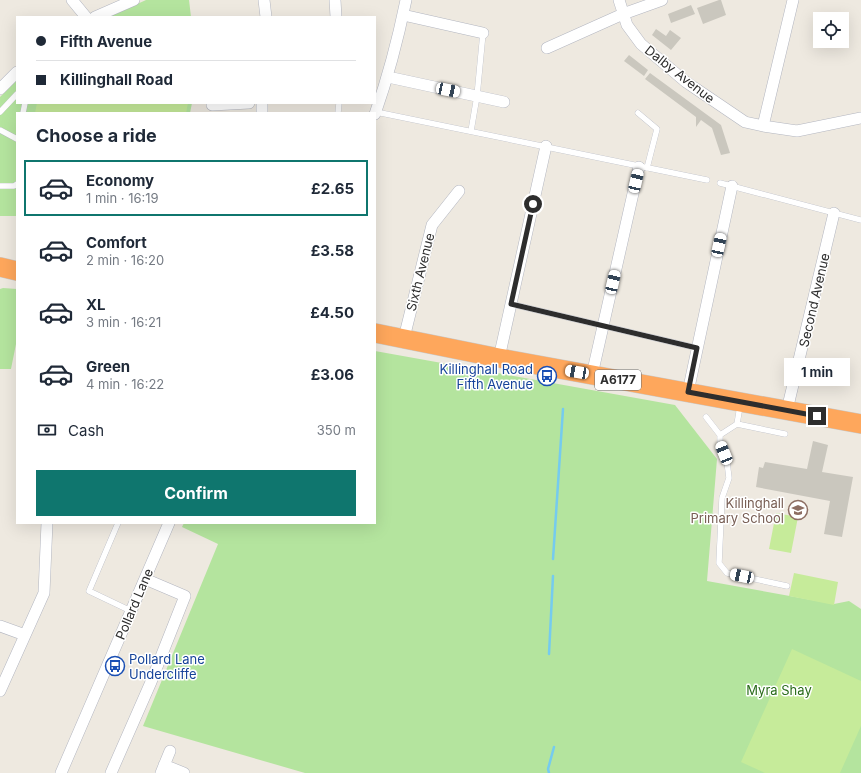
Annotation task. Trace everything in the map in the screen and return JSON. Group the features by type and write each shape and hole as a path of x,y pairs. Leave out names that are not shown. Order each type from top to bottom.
{"highway":[{"path":"0,267 16,270"},
{"name":"A6177","path":"376,333 499,358 861,424"}],"street":[{"path":"72,0 85,16"},
{"path":"97,16 134,0"},
{"path":"264,0 266,16"},
{"path":"336,0 336,16"},
{"path":"376,108 388,77 406,0"},
{"name":"Dalby Avenue","path":"619,0 628,25 641,44 686,82 745,122 798,131 861,118"},
{"path":"547,48 623,14 662,0"},
{"path":"763,126 793,0"},
{"path":"403,15 483,34"},
{"path":"3,82 16,73"},
{"path":"388,77 504,102"},
{"path":"212,105 230,104"},
{"path":"499,358 546,146"},
{"path":"592,375 643,167"},
{"path":"688,392 732,186"},
{"name":"Sixth Avenue","path":"404,338 432,225 459,191"},
{"name":"Second Avenue","path":"787,410 834,213"},
{"path":"0,691 44,594 47,524"},
{"name":"Pollard Lane","path":"61,773 169,524"},
{"path":"111,773 152,682 185,596 145,579"},
{"path":"0,626 25,635"},
{"path":"170,752 163,769 184,773"}],"lane":[{"path":"471,131 478,96 483,34"},
{"path":"0,112 16,95"},
{"path":"376,108 471,131 707,180"},
{"path":"638,113 657,129 643,167"},
{"path":"0,130 16,138"},
{"path":"720,183 861,220"},
{"path":"0,186 16,185"},
{"path":"511,304 697,348"},
{"path":"720,435 736,424 740,402"},
{"path":"706,417 720,435 720,445 727,462 729,478 722,498 719,563 727,573 787,586"},
{"path":"736,424 785,434"},
{"path":"118,524 88,591 131,611"}],"green space":[{"path":"146,0 189,0 191,16 111,16"},
{"path":"16,81 16,104 192,104 190,112 16,112 16,216 0,216 0,97"},
{"path":"37,104 188,104 186,112 35,112"},
{"path":"0,289 16,289 16,344 11,369 0,369"},
{"name":"Myra Shay","path":"376,351 675,405 717,459 707,581 834,604 849,601 861,609 861,773 305,773 143,726 218,544 182,527 184,524 376,524"},
{"path":"776,513 798,517 791,553 769,549"},
{"path":"794,573 838,582 834,605 789,596"},
{"name":"Myra Shay","path":"792,649 861,681 861,726 840,773 765,773 741,762"}],"building":[{"path":"721,0 726,15 703,24 697,8"},
{"path":"691,5 695,14 671,23 668,14"},
{"path":"656,29 666,36 670,30 681,38 671,50 652,35"},
{"path":"629,55 648,70 644,76 624,61"},
{"path":"650,73 721,125 730,153 721,155 712,128 701,120 696,127 696,117 645,79"},
{"path":"813,441 828,445 822,472 853,477 842,537 824,534 830,501 756,487 759,467 763,468 765,462 807,469"}],"waterway":[{"path":"553,559 563,409"},
{"path":"549,654 553,576"},
{"path":"549,773 548,769 554,747"}],"place":[{"name":"Killinghall Road Fifth Avenue","path":"547,376"},
{"name":"Killinghall Primary School","path":"798,510"},
{"name":"Pollard Lane Undercliffe","path":"115,666"}],"route":[{"path":"533,204 511,304 697,348 688,392 817,416"}]}
